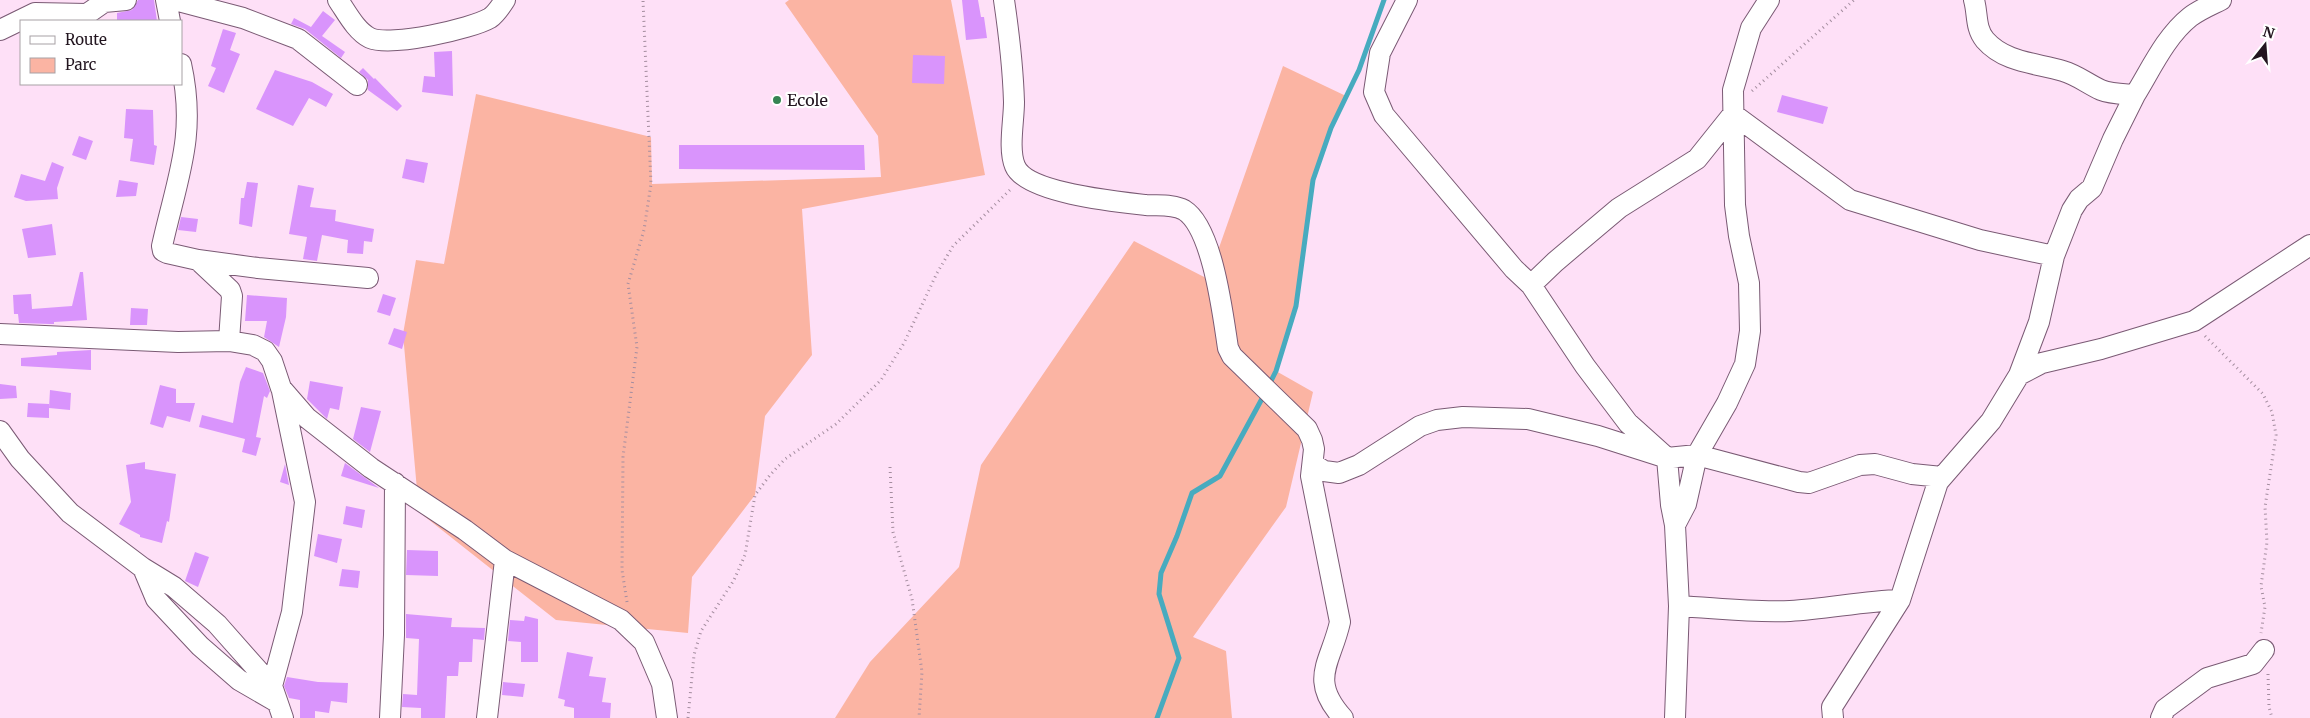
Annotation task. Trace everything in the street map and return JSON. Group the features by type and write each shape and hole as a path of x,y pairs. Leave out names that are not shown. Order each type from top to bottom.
{"street":[{"path":"0,30 21,10 35,13 87,14 106,1 126,0"},
{"path":"166,0 170,20"},
{"path":"175,0 243,18 298,39 357,85"},
{"path":"338,0 363,34 372,39 388,42 474,26 492,16 505,0"},
{"path":"1004,0 1013,66 1012,153 1015,167 1023,177 1078,196 1168,206 1184,210 1196,225 1211,254 1228,348 1232,356 1307,429 1312,440 1313,464 1311,476 1340,622 1338,636 1325,666 1323,680 1328,696 1343,718"},
{"path":"1407,0 1380,53 1374,92 1384,115 1514,269 1532,285 1585,366 1628,423 1667,458 1671,505 1675,525 1679,606 1674,718"},
{"path":"1675,525 1686,504 1697,455 1727,402 1745,364 1750,331 1749,283 1739,236 1735,205 1733,90 1751,28 1769,0"},
{"path":"1974,0 1978,27 1985,40 1998,52 2020,61 2080,77 2102,90 2136,95"},
{"path":"1834,718 1832,707 1900,600 1938,482 1991,421 2019,375 2039,322 2054,256 2072,210 2079,199 2092,188 2113,139 2156,60 2190,17 2221,0"},
{"path":"182,68 187,91 188,123 185,156 162,246 163,250 167,253 198,260 258,268 368,278"},
{"path":"1532,285 1555,262 1619,208 1697,159 1733,114"},
{"path":"1733,114 1850,200 1980,240 2054,256"},
{"path":"2019,375 2042,363 2101,349 2194,321 2310,245"},
{"path":"198,260 230,290 232,296 229,341"},
{"path":"0,334 178,342 229,341 253,345 265,350 272,361 281,388 305,502 292,612 277,702"},
{"path":"281,388 307,418 370,468 466,530 505,560 621,620 644,642 662,684 667,718"},
{"path":"1313,464 1324,470 1339,473 1359,465 1420,426 1437,420 1462,417 1528,419 1598,436 1667,458 1697,455 1809,483 1860,466 1876,464 1912,474 1942,477"},
{"path":"0,431 20,459 70,513 144,568 174,587 217,624 277,702"},
{"path":"390,718 394,635 395,483"},
{"path":"486,718 505,560"},
{"path":"144,568 156,599 200,646 239,680 277,702"},
{"path":"1679,606 1771,612 1825,608 1873,600 1900,600"},
{"path":"2161,718 2165,709 2207,678 2252,664 2264,650"}],"path":[{"path":"627,604 622,570 623,458 637,348 628,284 644,230 651,184 643,0"},
{"path":"1733,114 1752,91 1854,0"},
{"path":"688,718 694,655 701,631 734,580 745,555 755,495 785,459 836,424 882,380 904,343 937,273 953,246 1023,177"},
{"path":"2194,321 2215,346 2263,394 2272,412 2276,435 2266,507 2266,542 2261,586 2265,607 2260,630 2268,673 2269,708 2272,718"},
{"path":"890,467 892,532 912,599 921,662 919,718"}],"green space":[{"path":"789,0 951,0 985,175 802,209 812,355 765,416 755,495 692,577 688,633 556,620 419,512 403,334 416,260 444,264 476,94 651,137 652,184 881,177 878,136 785,3"},
{"path":"1283,66 1346,96 1331,128 1313,180 1296,306 1276,371 1313,392 1286,507 1193,637 1226,651 1232,718 835,718 870,662 959,567 981,465 1134,241 1208,279"}],"building":[{"path":"138,0 154,0 157,20 117,20 117,13 132,10"},
{"path":"962,0 978,0 981,17 984,17 987,38 966,40"},
{"path":"323,11 335,20 322,36 345,52 341,58 305,29 291,24 294,18 311,27"},
{"path":"223,29 236,33 230,50 240,54 224,93 208,86 216,68 211,66"},
{"path":"452,51 453,96 422,92 424,76 435,77 434,52"},
{"path":"913,55 945,56 944,84 912,83"},
{"path":"363,68 402,106 397,111 368,90 368,80 359,72"},
{"path":"275,70 312,82 333,94 326,107 309,98 293,126 256,109"},
{"path":"1782,95 1828,107 1823,124 1777,112"},
{"path":"126,109 153,110 154,145 157,146 154,165 130,161 133,139 124,138"},
{"path":"79,136 93,141 86,160 72,155"},
{"path":"679,145 864,145 865,170 679,169"},
{"path":"406,159 428,163 424,183 402,178"},
{"path":"52,162 64,167 57,188 58,199 26,201 14,197 21,174 45,181"},
{"path":"119,180 138,183 136,196 116,197"},
{"path":"247,182 258,183 252,227 239,224 241,198 244,198"},
{"path":"298,185 314,188 310,207 336,210 335,221 374,229 372,242 364,241 363,254 347,253 348,240 322,235 317,261 303,259 307,237 289,234"},
{"path":"181,217 198,219 196,232 178,230"},
{"path":"52,224 56,255 28,258 22,229"},
{"path":"80,272 83,272 87,320 54,322 54,324 19,323 18,314 14,314 13,295 31,294 32,309 72,306"},
{"path":"383,294 396,298 390,316 377,312"},
{"path":"247,295 287,298 286,317 279,347 264,337 267,321 245,321"},
{"path":"131,308 148,309 147,325 130,325"},
{"path":"394,328 407,332 402,349 388,344"},
{"path":"91,350 91,370 21,366 21,358 57,355 57,352"},
{"path":"246,367 263,373 270,391 267,398 264,396 256,437 261,438 256,456 242,452 245,439 199,427 202,415 233,423 240,382"},
{"path":"310,381 343,387 339,410 330,408 327,419 307,399"},
{"path":"0,384 16,386 17,398 0,399"},
{"path":"160,385 176,389 176,403 195,403 190,422 167,416 163,428 150,424"},
{"path":"50,390 71,393 70,410 49,408"},
{"path":"28,403 49,404 49,418 27,417"},
{"path":"361,407 381,411 370,452 353,439"},
{"path":"145,462 145,469 176,474 169,522 167,521 162,543 140,537 140,535 119,524 131,502 126,465"},
{"path":"345,463 364,477 379,488 341,476"},
{"path":"285,464 289,485 280,482"},
{"path":"346,506 365,510 362,528 343,524"},
{"path":"318,534 342,539 337,563 314,556"},
{"path":"407,550 438,551 438,576 406,575"},
{"path":"195,552 209,557 198,587 185,581"},
{"path":"342,569 360,571 358,588 339,586"},
{"path":"406,614 452,618 451,627 485,628 484,640 473,639 472,662 459,662 458,676 447,676 445,718 421,718 421,708 402,707 403,694 417,695 419,639 406,638"},
{"path":"525,616 538,619 538,662 521,662 521,642 508,641 510,620 524,621"},
{"path":"567,652 593,657 589,676 606,678 602,702 611,703 610,718 574,718 574,708 564,706 565,700 558,698"},
{"path":"287,677 318,682 348,683 347,703 331,701 329,713 315,711 315,718 300,718 300,700 289,698 284,686"},
{"path":"503,682 525,684 523,697 502,695"}],"waterway":[{"path":"1269,385 1276,371 1296,306 1313,180 1331,128 1359,70 1384,0"},
{"path":"1157,718 1179,658 1159,594 1161,573 1177,536 1192,493 1220,476 1264,395"}],"place":[{"name":"Ecole","path":"777,100"}]}
